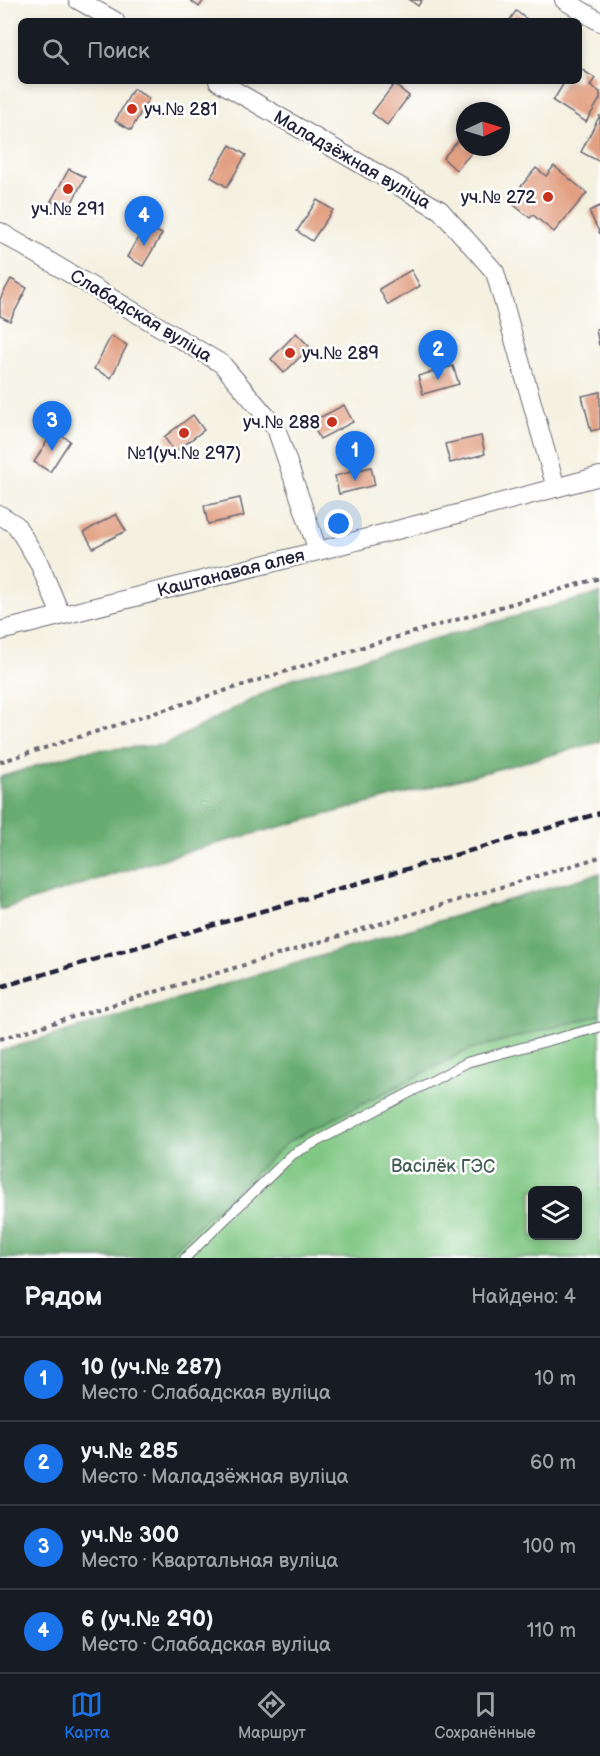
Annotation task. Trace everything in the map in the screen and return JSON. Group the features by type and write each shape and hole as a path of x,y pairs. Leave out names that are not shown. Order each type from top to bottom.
{"street":[{"path":"78,0 110,18"},
{"path":"564,0 600,22"},
{"name":"Маладзёжная вуліца","path":"223,84 440,210 495,272 556,488"},
{"name":"Слабадская вуліца","path":"0,232 222,364 276,428 318,551"},
{"name":"Каштанавая алея","path":"0,631 318,551 600,476"},
{"path":"0,515 16,525 38,561 61,615"}],"lane":[{"path":"185,1258 293,1154 468,1062 600,1027"}],"path":[{"path":"0,762 363,647 600,578"},
{"path":"0,1039 600,857"}],"green space":[{"path":"600,593 600,742 189,851 0,910 0,777 84,751 164,745 293,678"},
{"path":"600,873 600,1015 468,1050 288,1142 164,1258 0,1258 0,1051"},
{"name":"Васілёк ГЭС","path":"600,1015 600,1258 164,1258 288,1142 468,1050"}],"building":[{"path":"190,0 204,0 199,7"},
{"path":"410,0 422,0 418,6"},
{"path":"516,11 525,18 511,18"},
{"path":"582,70 595,78 590,86 600,92 600,99 586,122 553,101 563,84 582,84"},
{"path":"394,84 409,96 387,125 372,113"},
{"name":"уч.№ 281","path":"133,89 149,98 131,130 115,121"},
{"path":"600,115 600,162 581,152"},
{"path":"456,143 456,156 469,156 456,170 443,158"},
{"path":"230,145 246,155 227,187 211,177"},
{"name":"уч.№ 272","path":"554,166 587,193 554,232 533,215 530,218 509,201 536,168 546,176"},
{"name":"уч.№ 291","path":"69,169 85,177 68,210 51,201"},
{"path":"317,200 333,210 312,241 297,231"},
{"path":"600,206 600,234 589,211"},
{"path":"145,225 162,234 143,266 127,257"},
{"path":"411,270 420,286 388,305 379,289"},
{"path":"11,279 27,288 10,321 0,316 0,299"},
{"path":"600,328 600,345 599,345 596,329"},
{"name":"уч.№ 289","path":"296,333 310,347 284,373 271,359"},
{"path":"111,336 127,345 111,378 94,369"},
{"path":"453,366 459,384 423,394 418,376"},
{"path":"600,392 600,429 591,431 582,396"},
{"name":"уч.№ 288","path":"344,405 353,422 320,439 311,422"},
{"name":"№1(уч.№ 297)","path":"193,415 204,430 175,452 164,437"},
{"path":"54,430 70,441 50,472 34,462"},
{"path":"481,436 485,454 450,463 445,444"},
{"path":"371,467 375,485 339,494 335,476"},
{"path":"240,498 244,516 208,524 204,506"},
{"path":"116,514 126,531 93,548 84,532"}],"railway":[{"path":"0,987 600,813"}],"place":[{"name":"уч.№ 281","path":"132,109"},
{"name":"уч.№ 291","path":"68,189"},
{"name":"уч.№ 272","path":"548,197"},
{"name":"6 (уч.№ 290)","path":"144,246"},
{"name":"уч.№ 289","path":"290,353"},
{"name":"уч.№ 285","path":"438,380"},
{"name":"уч.№ 288","path":"332,422"},
{"name":"№1(уч.№ 297)","path":"184,433"},
{"name":"уч.№ 300","path":"52,451"},
{"name":"10 (уч.№ 287)","path":"355,481"}]}
